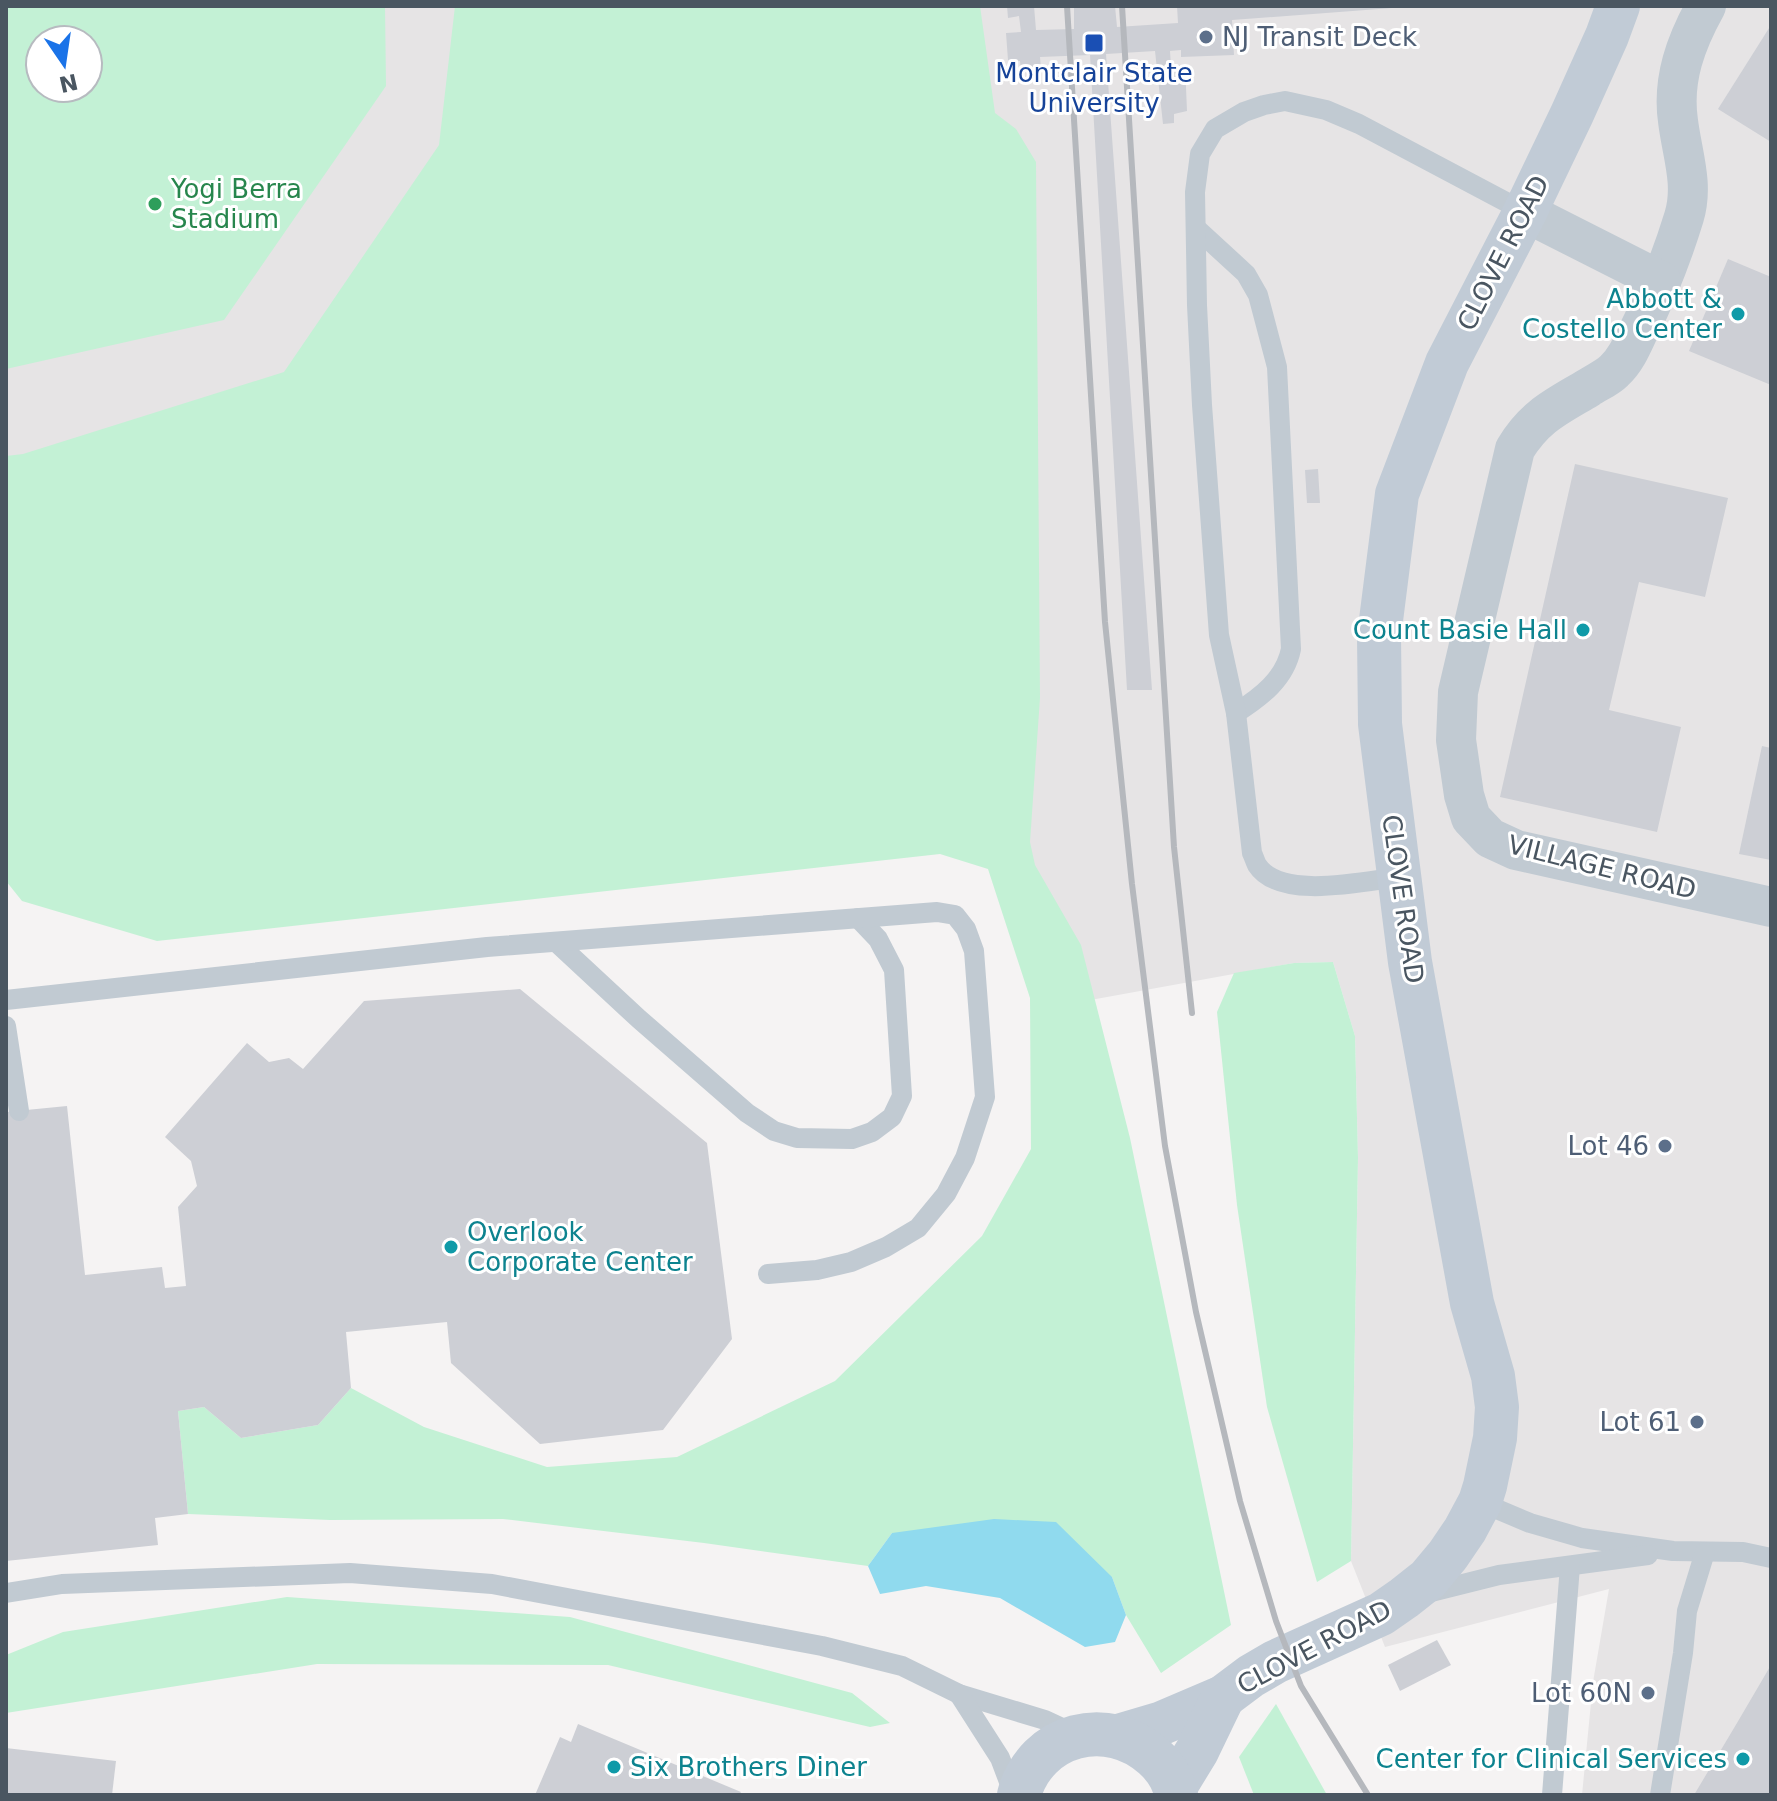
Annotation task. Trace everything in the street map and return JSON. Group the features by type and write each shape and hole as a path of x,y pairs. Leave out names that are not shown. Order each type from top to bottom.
{"street":[{"name":"CLOVE ROAD","path":"1017,1795 1030,1770 1043,1754 1059,1743 1162,1723 1223,1697 1275,1662 1381,1614 1428,1579 1465,1530 1480,1502 1490,1469 1497,1407 1493,1376 1472,1303 1410,962 1380,724 1379,636 1397,494 1447,363 1572,114 1618,6"},
{"name":"VILLAGE ROAD","path":"1706,6 1680,64 1676,94 1689,190 1685,213 1661,281 1626,358 1613,372 1538,420 1515,449 1458,692 1456,740 1464,795 1471,818 1490,838 1516,850 1771,907"},
{"path":"1525,212 1661,281"},
{"name":"CLOVE ROAD","path":"1176,1791 1223,1697"},
{"name":"CLOVE ROAD","path":"1098,1736 1143,1746 1162,1764 1176,1791"}],"lane":[{"path":"1400,877 1310,887 1285,884 1258,866 1252,853 1236,713 1219,635 1202,405 1195,192 1200,154 1215,129 1244,112 1285,101 1326,110 1359,124 1525,212"},
{"path":"1196,228 1246,274 1258,295 1277,367 1291,649 1281,675 1255,701 1236,713"},
{"path":"6,1000 471,949 937,912 955,915 966,929 974,951 985,1097 959,1170 946,1194 918,1228 886,1247 851,1262 817,1270 768,1274"},
{"path":"556,942 639,1019 774,1131 797,1138 852,1139 872,1132 892,1117 902,1096 894,970 878,939 858,918"},
{"path":"6,1026 19,1111"},
{"path":"1480,1502 1530,1523 1582,1538 1673,1551 1743,1552 1771,1558"},
{"path":"1404,1598 1499,1575 1673,1551"},
{"path":"1660,1795 1687,1611 1705,1552"},
{"path":"1552,1795 1570,1566"},
{"path":"6,1593 62,1584 350,1573 492,1584 822,1646 902,1666 959,1694 1098,1736"},
{"path":"959,1694 1000,1758 1017,1795"}],"shaded area":[{"name":"Montclair State University","path":"6,6 1771,6 1771,1795 1582,1795 1593,1682 1609,1589 1385,1647 1351,1561 1358,1158 1355,1036 1333,962 1294,963 1063,1005 1034,865 6,504"}],"green space":[{"name":"Yogi Berra Stadium","path":"6,6 385,6 386,86 224,320 6,369"},
{"path":"455,6 980,6 995,113 1016,129 1036,162 1040,698 1030,842 1035,865 1081,945 1130,1138 1231,1625 1161,1673 1126,1615 1112,1577 892,1533 868,1566 503,1519 330,1520 188,1514 178,1411 204,1407 241,1438 318,1425 351,1388 424,1427 547,1467 677,1457 835,1381 982,1236 1031,1149 1030,998 988,869 940,854 157,941 22,901 6,881 6,456 23,454 284,372 439,145"},
{"path":"1333,962 1355,1036 1358,1158 1351,1561 1317,1582 1267,1407 1237,1205 1217,1012 1234,973 1294,963"},
{"path":"287,1597 570,1617 852,1693 890,1723 870,1727 608,1665 317,1664 6,1713 6,1655 63,1632"},
{"path":"1276,1704 1327,1795 1254,1795 1239,1757"}],"water":[{"path":"994,1519 1056,1522 1112,1577 1126,1615 1115,1642 1085,1647 1000,1598 926,1586 880,1594 868,1566 892,1533"}],"building":[{"path":"1007,6 1034,6 1036,30 1074,29 1074,7 1079,6 1115,6 1117,27 1178,23 1177,6 1392,6 1232,20 1234,55 1181,57 1181,50 1170,51 1171,67 1185,64 1187,111 1174,114 1174,123 1163,124 1155,51 1106,54 1152,690 1127,690 1090,55 1040,57 1041,69 1021,71 1020,61 1008,60 1006,33 1021,32 1019,16 1008,18"},
{"path":"1771,25 1771,142 1718,109"},
{"name":"Abbott & Costello Center","path":"1728,259 1771,277 1771,385 1689,351"},
{"name":"Count Basie Hall","path":"1575,464 1728,498 1705,597 1639,582 1609,710 1681,727 1657,832 1500,797"},
{"path":"1318,469 1320,503 1307,503 1305,470"},
{"path":"1762,746 1771,748 1771,860 1739,854"},
{"name":"Overlook Corporate Center","path":"520,989 707,1143 732,1339 663,1430 540,1444 451,1363 447,1322 346,1332 351,1388 318,1425 241,1438 204,1407 178,1411 188,1514 155,1518 158,1545 6,1561 6,1112 67,1106 85,1275 162,1267 165,1288 186,1286 178,1207 197,1186 191,1161 165,1137 247,1043 269,1062 289,1058 303,1069 364,1001"},
{"path":"1437,1640 1451,1665 1400,1691 1388,1665"},
{"name":"Center for Clinical Services","path":"1771,1665 1771,1795 1694,1795 1737,1723"},
{"name":"Six Brothers Diner","path":"578,1724 741,1792 739,1795 535,1795 560,1737 571,1742"},
{"path":"6,1748 116,1761 112,1795 6,1795"}],"railway":[{"path":"1067,6 1105,622 1132,884 1165,1146 1196,1312 1240,1501 1276,1621 1301,1686 1368,1795"},
{"path":"1122,6 1174,847 1192,1013"}],"place":[{"name":"NJ Transit Deck","path":"1206,37"},
{"name":"Montclair State University","path":"1094,43"},
{"name":"Yogi Berra Stadium","path":"155,204"},
{"name":"Abbott & Costello Center","path":"1738,314"},
{"name":"Count Basie Hall","path":"1583,630"},
{"name":"Lot 46","path":"1665,1146"},
{"name":"Overlook Corporate Center","path":"451,1247"},
{"name":"Lot 61","path":"1697,1422"},
{"name":"Lot 60N","path":"1648,1693"},
{"name":"Center for Clinical Services","path":"1743,1759"},
{"name":"Six Brothers Diner","path":"614,1767"}]}
